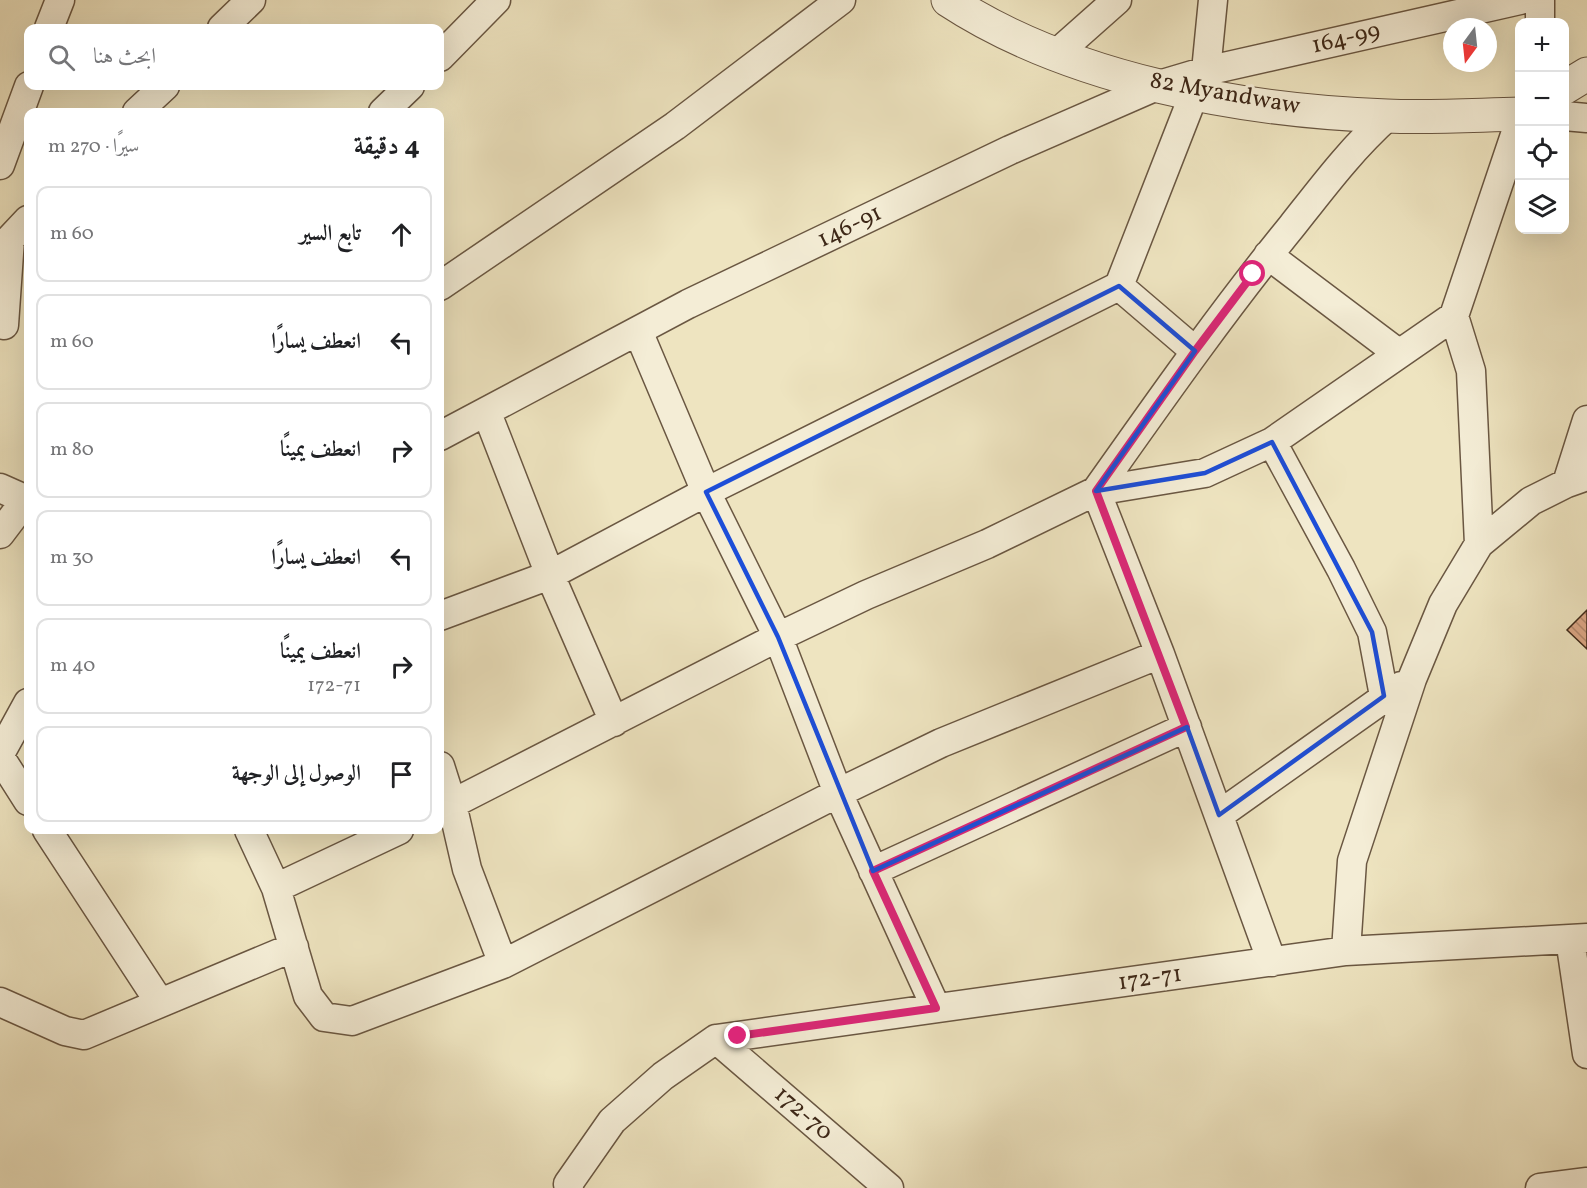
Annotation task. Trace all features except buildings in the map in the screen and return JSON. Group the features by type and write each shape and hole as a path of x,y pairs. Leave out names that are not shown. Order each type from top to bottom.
{"street":[{"path":"51,24 60,0"},
{"path":"226,24 251,0"},
{"path":"444,53 496,0"},
{"path":"444,283 675,126 841,0"},
{"name":"82 Myandwaw","path":"948,0 982,22 1055,55 1159,85 1200,82 1253,104 1388,117 1515,114"},
{"path":"1055,55 1117,0"},
{"path":"444,615 550,575 706,492 1119,286 1200,82 1212,0"},
{"name":"164-99","path":"1200,82 1520,0"},
{"path":"1540,0 1540,18"},
{"path":"1569,85 1587,74"},
{"name":"146-91","path":"444,434 699,299 1010,150 1159,85"},
{"path":"0,165 28,90"},
{"path":"141,108 161,90"},
{"path":"387,108 406,90"},
{"path":"1569,116 1587,118"},
{"path":"1096,491 1195,351 1268,255 1362,140 1388,117"},
{"path":"1479,544 1471,371 1454,316 1518,126"},
{"path":"11,328 13,227"},
{"path":"1268,255 1398,353"},
{"path":"1119,286 1195,351"},
{"path":"503,964 446,807 778,637 866,595 987,544 1096,491 1204,473 1272,442 1454,316"},
{"path":"638,331 706,492 778,637 838,793 936,1008"},
{"path":"487,413 550,575 614,722"},
{"path":"1346,951 1352,861 1412,679 1443,604 1479,544 1532,501 1577,480 1587,420"},
{"path":"1272,442 1341,569 1372,632 1384,696"},
{"path":"0,488 24,497"},
{"path":"1096,491 1160,654 1272,962"},
{"path":"0,534 24,504"},
{"path":"251,834 276,888 308,996 324,1017 352,1021 503,964 838,793 942,743 1160,654"},
{"path":"1219,815 1384,696 1412,679"},
{"path":"24,710 0,755 24,794"},
{"path":"873,871 1186,727"},
{"path":"50,834 160,1003"},
{"path":"276,888 391,834"},
{"path":"1579,938 1587,1054"},
{"name":"172-71","path":"716,1039 1346,951 1579,938"},
{"path":"0,1002 65,1031 84,1035 294,947"},
{"path":"568,1186 612,1121 663,1076 716,1039"},
{"name":"172-70","path":"716,1039 889,1188"},
{"path":"1540,1188 1587,1182"}],"highlighted area":[{"path":"1119,286 1195,351 1096,491 1205,473 1272,442 1372,632 1384,696 1219,815 1187,727 873,871 778,637 706,492"}],"route":[{"path":"738,1036 936,1008 873,871 1186,727 1096,491 1195,351 1253,274"}]}
